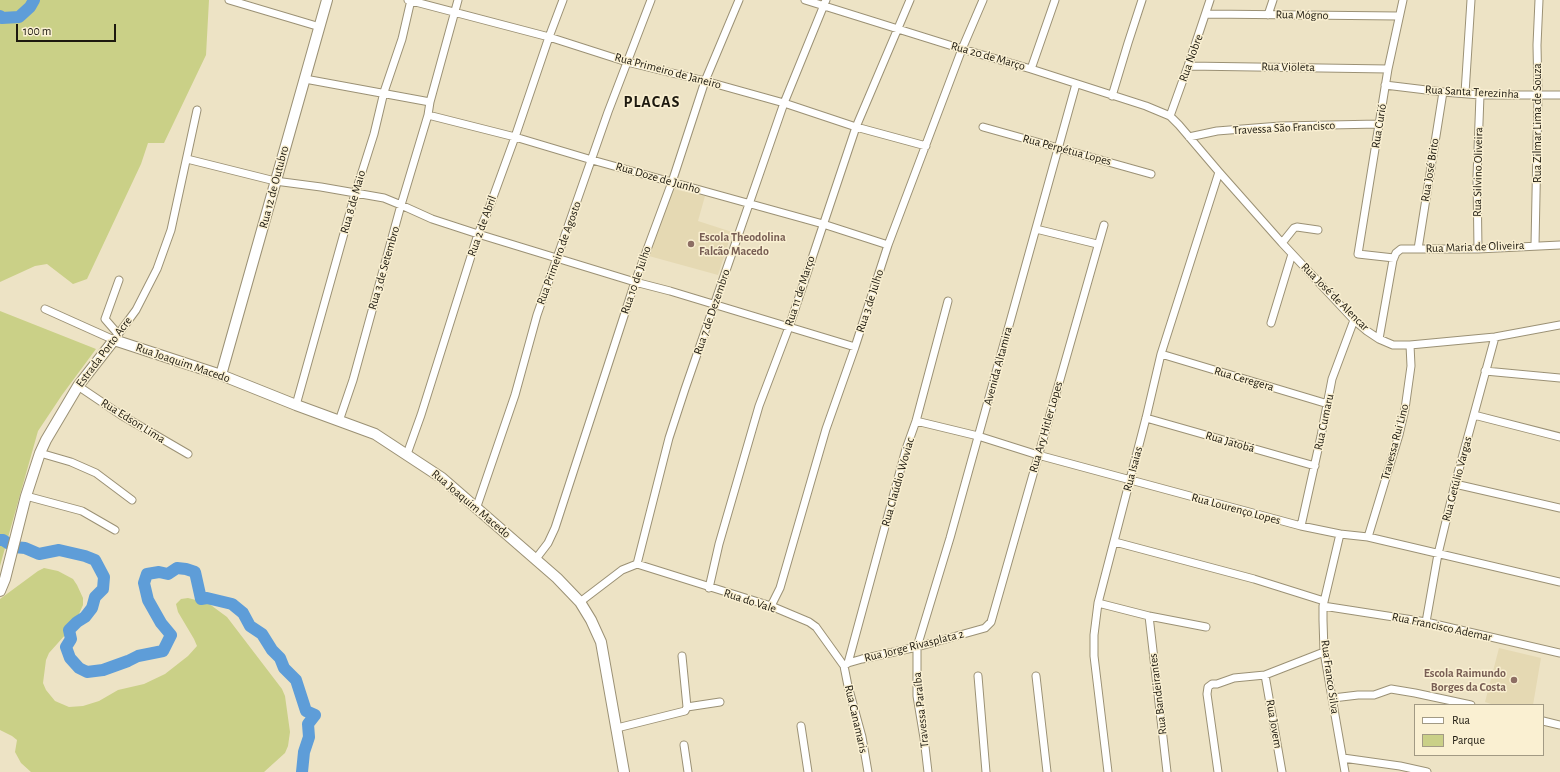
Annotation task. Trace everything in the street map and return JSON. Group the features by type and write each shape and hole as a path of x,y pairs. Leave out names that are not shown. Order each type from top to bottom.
{"street":[{"path":"229,0 320,27"},
{"name":"Rua 12 de Outubro","path":"221,375 327,0"},
{"name":"Rua Primeiro de Janeiro","path":"410,0 454,13 491,21 549,37 627,62 705,81 784,103 856,127 926,146"},
{"name":"Rua 8 de Maio","path":"296,405 355,194 374,134 384,92 402,39 410,0"},
{"name":"Rua 3 de Setembro","path":"339,421 354,380 458,0"},
{"name":"Rua 2 de Abril","path":"407,454 421,415 478,234 515,137 563,0"},
{"name":"Rua Primeiro de Agosto","path":"476,509 515,394 537,315 627,62 651,0"},
{"name":"Rua 10 de Julho","path":"535,560 548,543 555,528 635,282 672,182 705,81 740,0"},
{"name":"Rua 20 de Março","path":"805,0 825,3 899,29 1146,106 1170,116"},
{"name":"Rua 11 de Março","path":"709,588 719,544 759,406 789,327 856,127 899,29 910,0"},
{"name":"Rua 3 de Julho","path":"771,606 780,588 826,429 855,347 888,245 962,49 983,0"},
{"path":"1031,69 1055,0"},
{"path":"1112,96 1142,0"},
{"name":"Rua Nobre","path":"1170,116 1210,0"},
{"path":"1268,15 1273,0"},
{"name":"Rua Curió","path":"1394,258 1358,254 1385,85 1398,16 1403,0"},
{"path":"1465,93 1471,0"},
{"name":"Rua Zilmar Lima de Souza","path":"1535,245 1538,95 1537,45 1539,0"},
{"name":"Rua 7 de Dezembro","path":"637,564 669,438 784,103 825,3"},
{"name":"Rua Mógno","path":"1206,14 1398,16"},
{"name":"Rua Violeta","path":"1188,66 1388,69"},
{"path":"305,79 384,92 430,102"},
{"name":"Avenida Altamira","path":"916,647 950,538 1076,84"},
{"name":"Rua Santa Terezinha","path":"1385,85 1480,95 1560,95"},
{"name":"Rua José Brito","path":"1418,249 1443,92"},
{"name":"Rua Silvino Oliveira","path":"1478,249 1477,177 1480,95"},
{"name":"Estrada Porto Acre","path":"0,591 5,579 26,496 40,453 56,422 78,386 136,310 158,269 171,230 197,110"},
{"name":"Rua Doze de Junho","path":"428,114 823,224 888,245"},
{"name":"Rua José de Alencar","path":"1170,116 1292,254 1354,320 1379,339 1393,345 1410,345 1495,337 1560,325"},
{"name":"Travessa São Francisco","path":"1189,137 1217,131 1280,126 1379,124"},
{"name":"Rua Perpétua Lopes","path":"983,127 1151,174"},
{"path":"187,159 275,181 384,198 401,204 432,219 478,234 855,347"},
{"name":"Rua Isaias","path":"1108,772 1094,656 1094,635 1098,604 1115,542 1161,354 1219,172"},
{"name":"Rua Ary Hitler Lopes","path":"985,628 991,622 993,617 1097,244 1104,225"},
{"path":"1282,242 1294,228 1297,227 1318,230"},
{"path":"1036,228 1097,244"},
{"name":"Rua Maria de Oliveira","path":"1394,258 1396,253 1401,250 1478,249 1535,245 1560,245"},
{"path":"1271,323 1292,254"},
{"path":"1379,339 1394,258"},
{"path":"116,337 105,319 119,280"},
{"name":"Rua Claúdio Woviac","path":"846,664 906,449 916,421 948,302"},
{"path":"45,309 116,337"},
{"name":"Rua Cumaru","path":"1301,526 1328,404 1332,379 1354,320"},
{"name":"Rua Joaquim Macedo","path":"116,337 221,375 375,434 442,478 557,578 580,602 601,642 624,772"},
{"name":"Rua Getúlio Vargas","path":"1426,622 1438,554 1455,484 1495,337"},
{"name":"Travessa Rui Lino","path":"1368,537 1399,435 1405,409 1411,366 1410,345"},
{"name":"Rua Ceregera","path":"1161,354 1328,404"},
{"path":"1486,371 1560,378"},
{"name":"Rua Edson Lima","path":"78,386 121,415 188,454"},
{"path":"1474,415 1560,437"},
{"name":"Rua Jatobá","path":"1146,418 1314,466"},
{"name":"Rua Lourenço Lopes","path":"916,421 978,436 1038,455 1301,526 1340,534 1368,537 1560,582"},
{"path":"40,453 71,462 96,473 132,500"},
{"path":"1455,484 1560,508"},
{"path":"26,496 82,511 115,530"},
{"name":"Rua Franco Silva","path":"1340,534 1324,603 1324,652 1345,772"},
{"name":"Rua Francisco Ademar","path":"1115,542 1254,579 1324,603 1426,622 1560,653"},
{"path":"580,602 622,570 637,564"},
{"name":"Rua do Vale","path":"637,564 709,588 771,606 809,622 816,627 846,664"},
{"path":"1098,604 1206,627"},
{"name":"Rua Bandeirantes","path":"1149,616 1167,772"},
{"name":"Rua Jorge Rivasplata 2","path":"846,664 985,628"},
{"name":"Travessa Paraíba","path":"916,647 917,696 928,772"},
{"path":"1218,772 1207,694 1208,687 1212,684 1234,678 1265,675 1324,652"},
{"path":"682,656 686,709"},
{"name":"Rua Canamaris","path":"846,664 848,686 862,737 868,772"},
{"name":"Rua Jovem","path":"1265,675 1282,772"},
{"path":"978,676 986,772"},
{"path":"1036,676 1047,772"},
{"path":"1333,698 1374,695 1391,689 1466,704"},
{"path":"617,728 682,713 686,709 720,702"},
{"path":"1544,721 1560,725"},
{"path":"801,726 808,772"},
{"path":"684,745 688,772"},
{"path":"1343,758 1400,766 1427,772"}],"shaded area":[{"name":"Escola Theodolina Falcão Macedo","path":"673,189 705,196 698,221 732,232 718,275 649,256"},
{"name":"Escola Raimundo Borges da Costa","path":"1499,648 1541,658 1533,704 1491,704 1485,702"}],"green space":[{"path":"0,0 209,0 206,55 164,143 148,143 141,164 87,279 73,284 47,264 35,266 0,282"},
{"path":"0,311 96,349 38,431 0,566"},
{"path":"44,568 58,571 73,579 83,598 83,605 74,625 49,653 46,660 43,683 46,690 55,701 69,707 83,706 99,701 118,690 144,684 165,674 188,656 197,646 178,612 176,604 181,599 188,598 208,603 227,617 282,689 285,696 290,732 288,746 285,753 264,772 31,772 21,763 15,752 17,740 0,730 0,599"}],"waterway":[{"path":"0,16 2,18 19,17 30,7 34,0"},
{"path":"0,540 3,540 14,547 25,548 39,554 59,550 95,560 104,577 103,589 95,597 92,608 85,617 69,630 71,639 66,647 70,658 79,668 87,672 103,670 138,656 163,651 171,635 161,623 148,600 144,583 147,574 159,572 168,574 177,568 195,572 201,599 207,598 232,604 243,613 250,626 262,634 272,650 280,658 284,668 296,680 306,711 315,715 308,724 309,737 304,752 302,772"}],"place":[{"name":"Escola Theodolina Falcão Macedo","path":"691,244"},
{"name":"Escola Raimundo Borges da Costa","path":"1514,680"}],"district":[{"name":"PLACAS","path":"652,102"}]}
